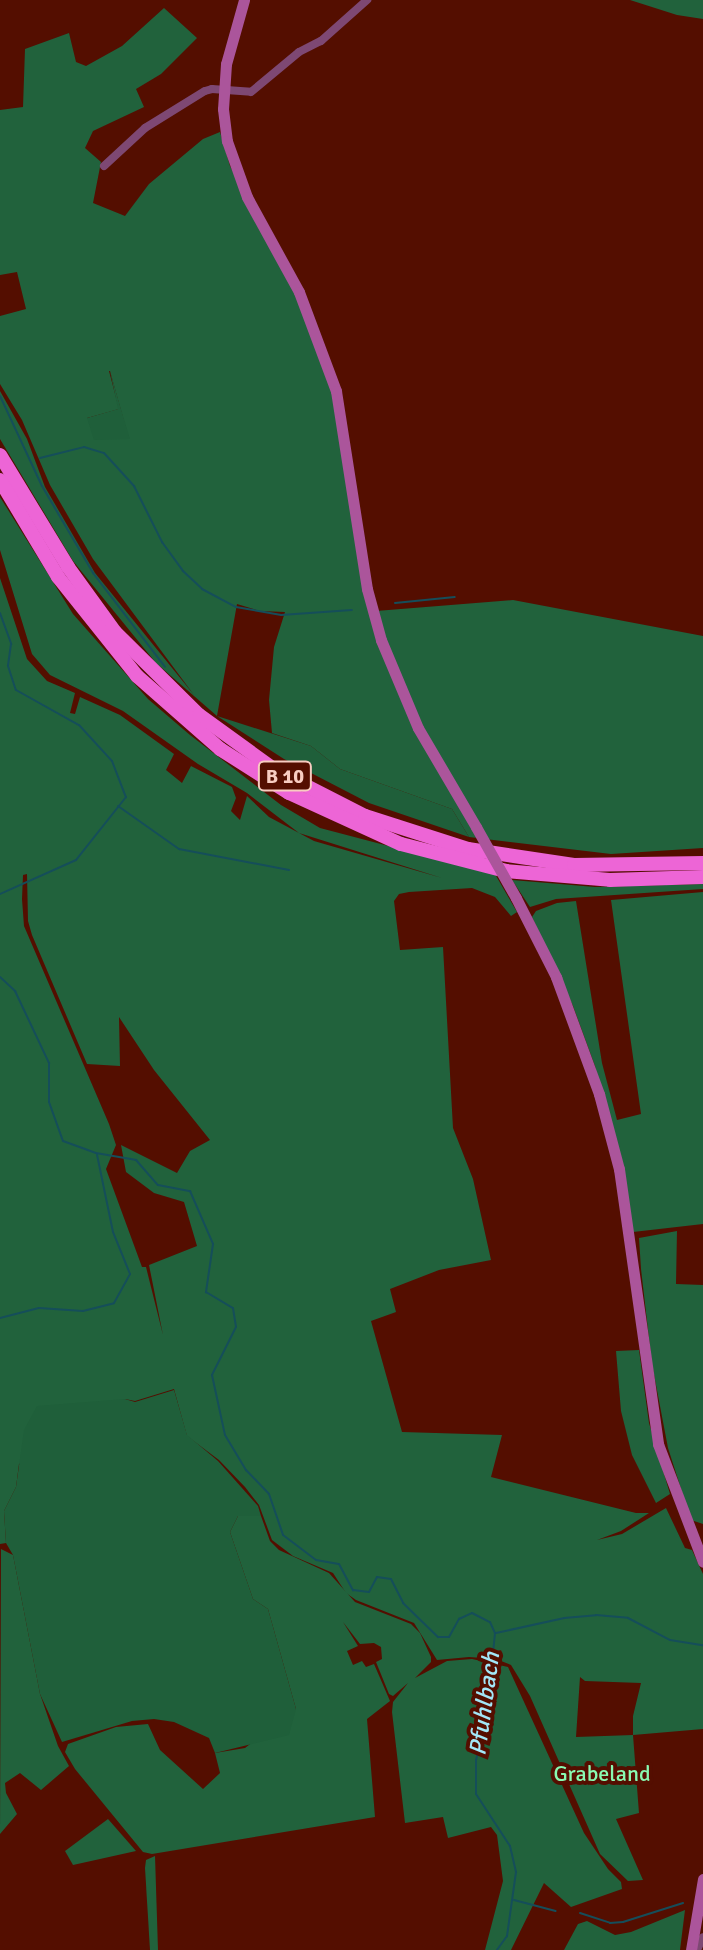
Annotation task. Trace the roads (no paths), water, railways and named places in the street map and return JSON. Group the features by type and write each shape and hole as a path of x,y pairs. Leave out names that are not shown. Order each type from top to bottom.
{"highway":[{"name":"B 10","path":"0,455 68,567 115,632 199,715 287,777 365,816 468,849 574,865 703,863"},
{"name":"B 10","path":"0,480 58,577 137,676 220,749 289,793 401,844 506,871 610,880 703,877"}],"street":[{"path":"244,0 223,89 227,141 247,197 299,292 336,391 367,589 381,640 418,728 516,898 556,977 599,1094 619,1169 629,1224 649,1395 658,1444 703,1562"},
{"path":"104,166 145,128 205,91 251,92 299,52 321,41 367,0"},
{"path":"694,1950 703,1879"},
{"path":"694,1950 703,1937"}],"waterway":[{"path":"0,396 42,486 93,573 165,667"},
{"path":"40,458 84,447 104,453 134,486 162,542 183,571 202,589 236,607 281,615 352,610"},
{"path":"395,603 455,597"},
{"name":"Pfuhlbach","path":"0,613 11,644 8,666 16,690 79,725 112,761 126,797 76,860 0,894"},
{"path":"118,806 179,849 289,870"},
{"name":"Pfuhlbach","path":"0,977 15,991 49,1063 49,1102 63,1141 96,1153 136,1160 158,1185 190,1191 213,1244 206,1292 233,1308 236,1327 212,1375 225,1435 246,1470 269,1494 283,1535 316,1560 339,1564 353,1590 369,1592 377,1577 391,1579 403,1603 438,1637 449,1637 459,1619 472,1613 490,1622 495,1633 487,1714 476,1760 476,1794 510,1846 516,1872 507,1936 497,1950"},
{"path":"0,1318 39,1308 83,1311 114,1303 130,1274 113,1232 97,1155"},
{"path":"496,1633 564,1618 596,1615 628,1618 670,1640 703,1645"},
{"path":"514,1900 556,1911"},
{"path":"580,1913 610,1923 623,1922 683,1903"}],"park label":[{"name":"Grabeland","path":"602,1774"}]}
